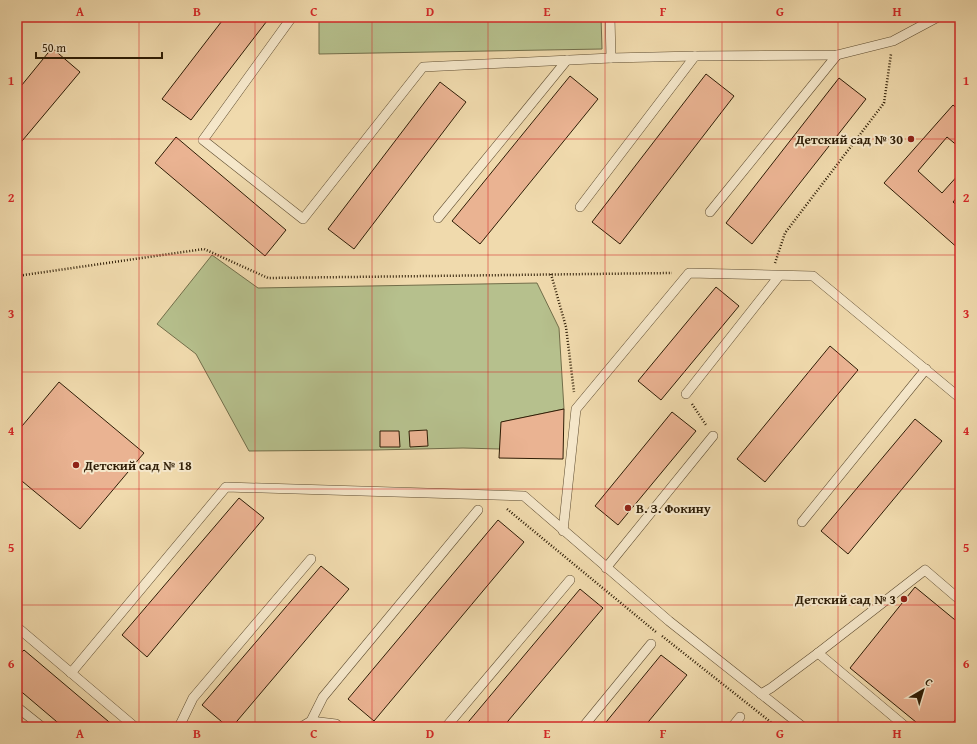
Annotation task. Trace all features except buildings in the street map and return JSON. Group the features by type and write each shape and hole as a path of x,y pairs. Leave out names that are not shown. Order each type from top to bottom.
{"lane":[{"path":"292,17 203,140 303,220 422,67 611,58 837,55 893,41 938,17"},
{"path":"610,17 611,58"},
{"path":"710,212 837,55"},
{"path":"580,206 695,56"},
{"path":"438,218 567,60"},
{"path":"563,531 576,409 688,273 813,276 960,398"},
{"path":"686,394 775,275"},
{"path":"802,522 926,369"},
{"path":"606,568 713,436"},
{"path":"71,673 226,487 524,496 669,621 803,727"},
{"path":"301,727 311,721 323,697 478,510"},
{"path":"179,727 193,698 311,559"},
{"path":"760,694 771,688 818,653 925,570 960,600"},
{"path":"446,727 570,580"},
{"path":"17,627 135,727"},
{"path":"583,727 651,644"},
{"path":"818,653 906,727"},
{"path":"17,707 42,727"},
{"path":"732,727 740,717"},
{"path":"311,721 336,724 340,727"}],"path":[{"path":"775,275 786,233 884,103 893,41"},
{"path":"17,276 204,249 268,278 688,273"},
{"path":"551,274 566,328 576,409"},
{"path":"686,394 713,436"},
{"path":"491,496 658,633 777,727"},
{"path":"570,580 591,554"},
{"path":"740,717 752,706"}],"green space":[{"path":"319,17 601,17 602,49 319,54"},
{"path":"212,255 258,288 537,283 559,328 564,409 502,422 500,449 463,448 249,451 196,354 157,324"}],"place":[{"name":"Детский сад № 30","path":"911,139"},
{"name":"Детский сад № 18","path":"76,465"},
{"name":"В. З. Фокину","path":"628,508"},
{"name":"Детский сад № 3","path":"904,599"}]}
